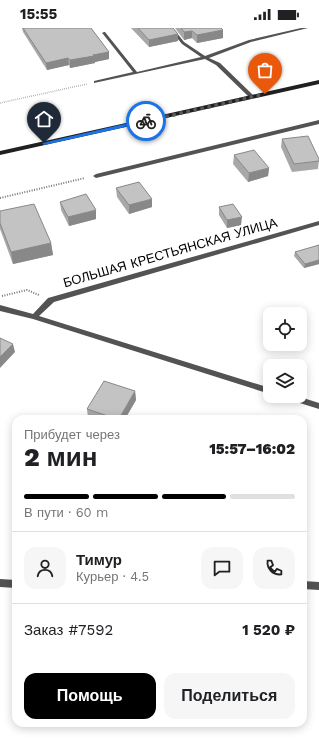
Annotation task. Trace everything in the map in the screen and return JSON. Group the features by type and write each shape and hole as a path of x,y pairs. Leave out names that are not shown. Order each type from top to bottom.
{"main road":[{"path":"0,153 319,82"}],"street":[{"path":"96,176 319,122"},
{"name":"БОЛЬШАЯ КРЕСТЬЯНСКАЯ УЛИЦА","path":"34,317 51,300 319,223"},
{"path":"0,308 34,317 263,389"},
{"path":"307,402 319,406"}],"lane":[{"path":"171,28 183,43 205,58 218,64 252,98"},
{"path":"96,82 205,58 250,41 306,28"},
{"path":"104,33 136,73"},
{"path":"0,583 12,584"},
{"path":"307,585 319,586"}],"path":[{"path":"0,103 96,82"},
{"path":"0,198 96,176"},
{"path":"0,296 27,290 51,300"}],"building":[{"path":"23,28 91,28 109,52 93,55 94,56 70,60 68,58 46,63"},
{"path":"138,28 173,28 178,34 149,40"},
{"path":"181,28 221,28 223,30 197,35 192,31 184,32"},
{"path":"308,136 319,161 294,164 282,139"},
{"path":"254,150 269,168 249,173 234,155"},
{"path":"139,182 152,199 129,205 116,188"},
{"path":"86,194 96,210 68,217 60,202"},
{"path":"34,204 51,243 11,252 0,223 0,211"},
{"path":"233,204 242,217 227,220 219,207"},
{"path":"319,245 319,260 305,264 295,252"},
{"path":"0,338 13,344 0,357"},
{"path":"104,381 135,391 121,415 105,415 87,409"}],"way so far":[{"path":"146,121 265,94"}],"route":[{"path":"44,143 146,121"}]}
